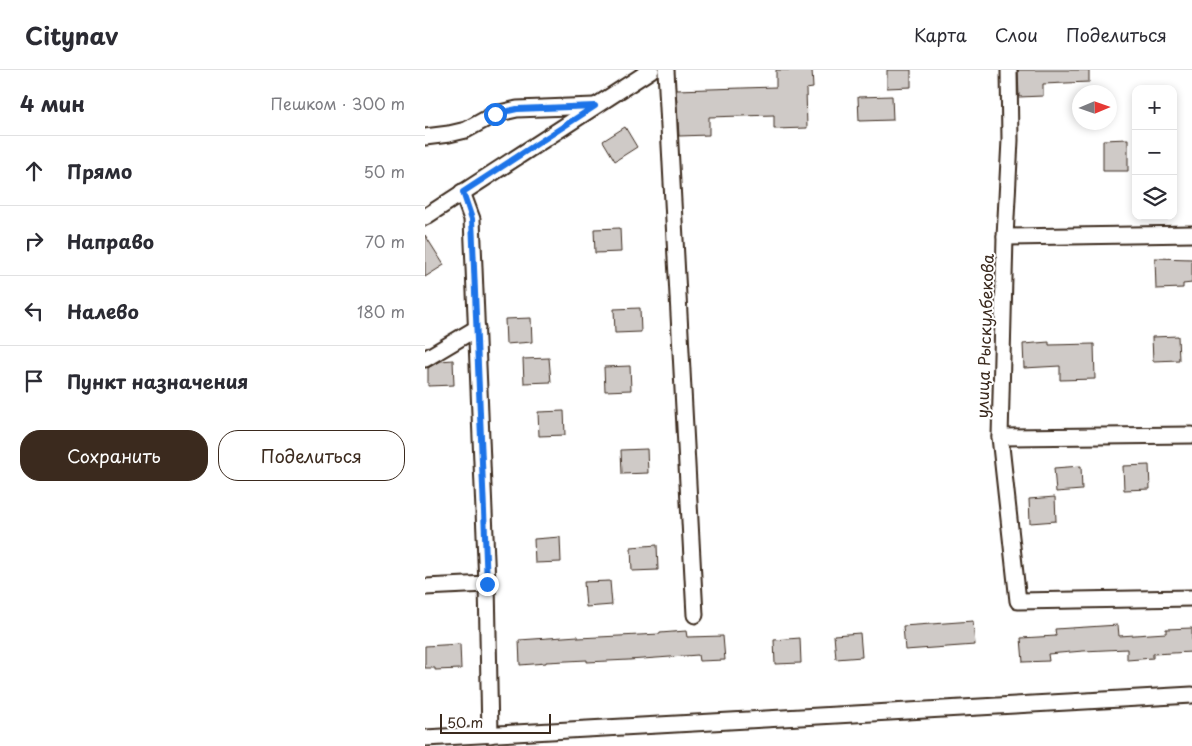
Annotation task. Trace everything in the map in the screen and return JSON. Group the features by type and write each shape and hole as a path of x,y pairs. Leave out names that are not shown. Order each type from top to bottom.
{"street":[{"path":"425,217 651,70"},
{"path":"665,70 695,615"},
{"name":"улица Рыскулбекова","path":"1009,70 1010,140 999,437 1018,601 1192,598"},
{"path":"425,137 466,130 495,114 517,109 595,106"},
{"path":"463,192 472,219 487,584 490,735"},
{"path":"1005,237 1192,234"},
{"path":"425,358 477,328"},
{"path":"999,437 1192,435"},
{"path":"425,587 487,584"},
{"path":"425,738 1192,695"}],"building":[{"path":"776,70 812,70 813,88 806,89 807,128 774,129 774,115 709,117 709,135 679,136 676,90 776,87"},
{"path":"887,70 911,70 911,87 887,88"},
{"path":"1018,70 1089,70 1089,82 1043,84 1043,96 1019,97"},
{"path":"892,96 893,120 859,121 858,97"},
{"path":"625,127 637,147 615,161 603,141"},
{"path":"1128,139 1128,171 1103,171 1103,140"},
{"path":"620,228 621,252 595,253 594,229"},
{"path":"425,235 444,265 425,277"},
{"path":"1155,258 1192,259 1192,283 1183,284 1183,288 1156,289"},
{"path":"640,308 641,332 615,333 614,309"},
{"path":"531,318 532,342 506,344 505,319"},
{"path":"1178,336 1179,360 1153,361 1152,337"},
{"path":"1049,342 1049,345 1094,344 1095,379 1060,380 1060,366 1024,368 1023,344"},
{"path":"549,358 551,382 524,383 523,359"},
{"path":"453,360 454,385 428,386 428,368 440,361"},
{"path":"630,366 631,390 605,391 604,367"},
{"path":"564,411 565,435 539,436 538,412"},
{"path":"647,449 648,473 622,474 621,450"},
{"path":"1149,465 1150,489 1124,490 1123,466"},
{"path":"1081,466 1082,490 1056,492 1054,468"},
{"path":"1055,497 1056,521 1030,523 1029,499"},
{"path":"560,537 561,562 535,563 534,539"},
{"path":"657,545 658,570 632,571 631,547"},
{"path":"610,581 612,605 586,607 584,582"},
{"path":"973,621 975,645 905,650 903,626"},
{"path":"1118,625 1119,636 1166,633 1166,629 1192,628 1192,652 1153,654 1153,658 1127,660 1127,649 1083,651 1048,654 1049,661 1023,662 1021,638 1056,636 1055,629"},
{"path":"686,631 687,637 723,636 725,660 699,661 698,655 587,662 587,660 546,662 520,665 519,640 660,634"},
{"path":"860,633 862,657 836,659 834,635"},
{"path":"800,638 801,663 775,664 774,640"},
{"path":"460,644 461,669 435,670 435,668 425,668 425,646"}],"route":[{"path":"487,584 472,219 463,192 595,106 517,109 495,114"}]}
